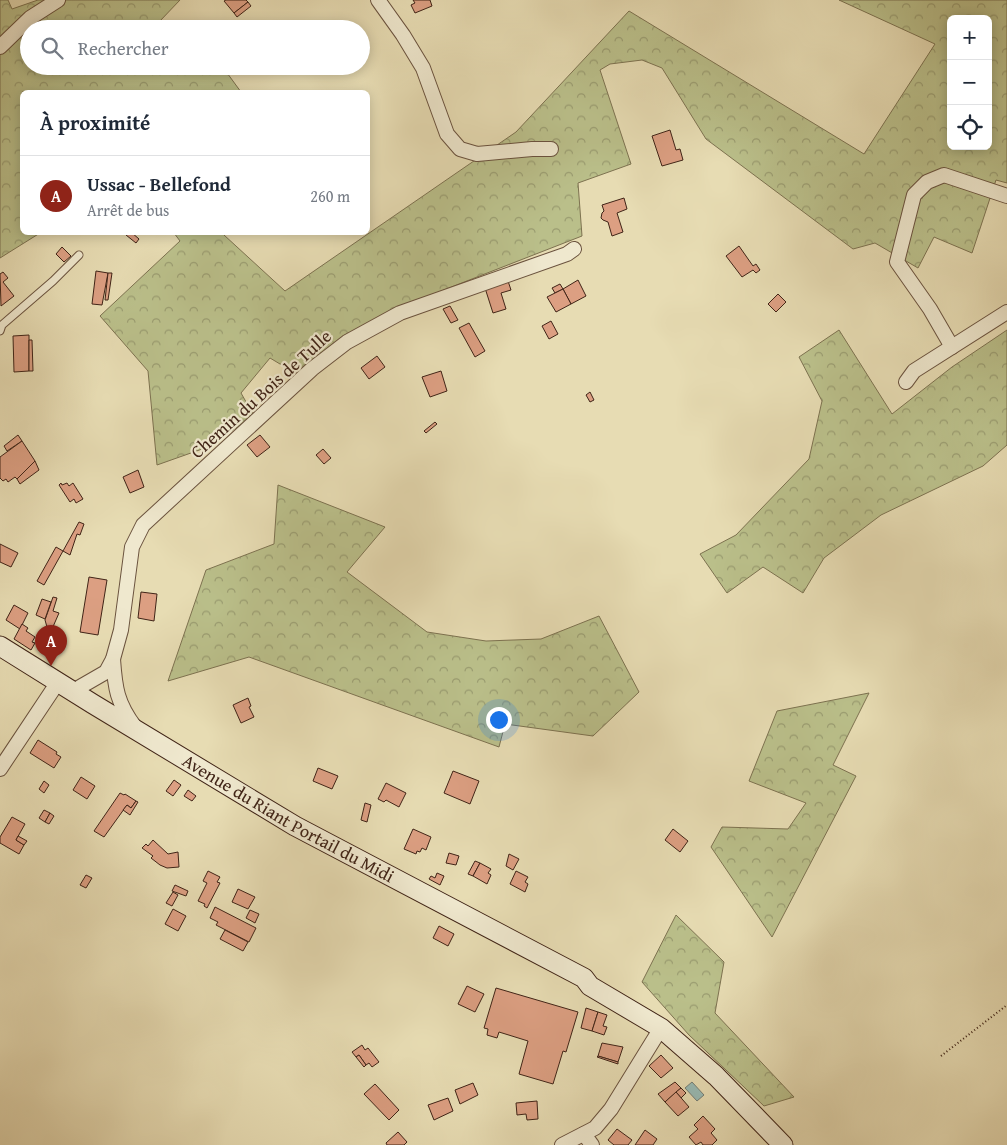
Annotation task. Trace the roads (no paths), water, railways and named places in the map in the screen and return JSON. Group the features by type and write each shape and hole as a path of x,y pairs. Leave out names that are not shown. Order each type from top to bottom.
{"main road":[{"name":"Avenue du Riant Portail du Midi","path":"0,646 295,826 584,978 590,986 661,1028 716,1076 783,1145"}],"street":[{"path":"28,20 58,0"},
{"path":"378,0 403,35 423,68 447,134 460,149 478,154 532,148 551,149"},
{"path":"0,48 20,28"},
{"path":"952,347 930,309 897,262 914,195 927,182 944,175 1007,196"},
{"name":"Chemin du Bois de Tulle","path":"75,693 80,687 106,672 113,659 121,630 132,547 143,525 312,369 347,342 400,313 567,254 574,249"},
{"path":"906,382 914,371 1007,312"},
{"name":"Chemin du Bois de Tulle","path":"113,659 114,684 119,702 124,713 138,731"},
{"path":"0,769 58,682"},
{"path":"562,1145 588,1139 610,1109 661,1028"}],"lane":[{"path":"0,331 2,325 54,281 79,256"}],"water":[{"path":"692,1082 704,1095 697,1101 685,1088"}],"place":[{"name":"Ussac - Bellefond","path":"51,666"}]}
